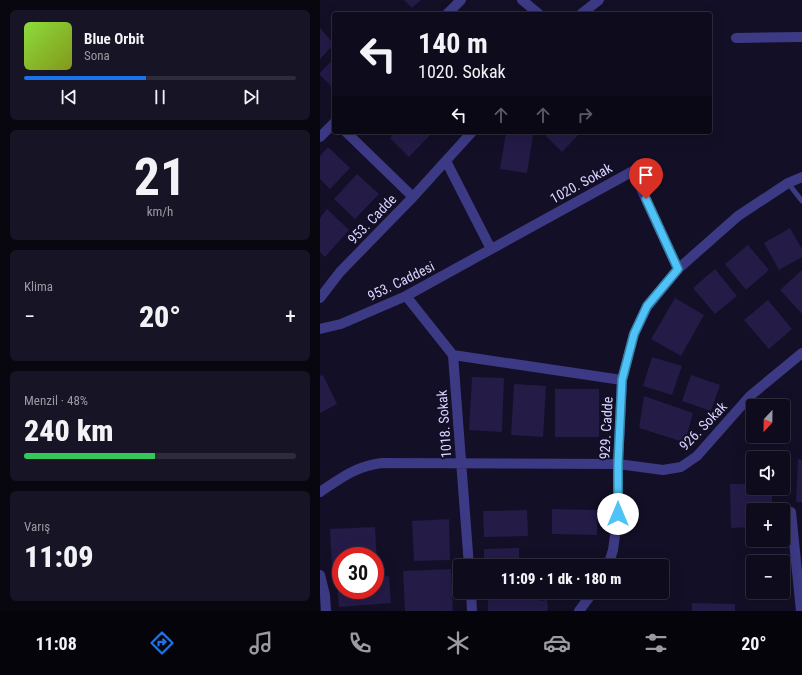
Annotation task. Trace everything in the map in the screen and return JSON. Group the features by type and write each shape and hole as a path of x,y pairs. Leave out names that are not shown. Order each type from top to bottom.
{"street":[{"path":"449,12 461,0"},
{"path":"522,0 537,12"},
{"path":"584,12 599,0"},
{"path":"736,38 802,37"},
{"path":"320,137 332,125"},
{"path":"348,134 414,197"},
{"name":"953. Cadde","path":"320,298 340,272 414,197 470,134"},
{"path":"446,161 491,249"},
{"name":"1020. Sokak","path":"491,249 633,171 678,269"},
{"name":"929. Cadde","path":"610,559 613,550 618,514 618,464 622,380 634,334 647,306 678,269 738,216 788,183 802,177"},
{"name":"953. Caddesi","path":"320,329 341,324 406,296 491,249"},
{"path":"406,296 453,355 622,380"},
{"name":"926. Sokak","path":"320,492 355,469 368,465 382,464 618,464 663,470 681,467 696,456 750,396 802,353"},
{"name":"1018. Sokak","path":"453,355 468,559"},
{"path":"791,512 801,611"},
{"path":"320,575 325,595 326,611"},
{"path":"471,599 472,611"},
{"path":"579,611 588,599"}],"lane":[{"path":"788,183 802,201"}],"building":[{"path":"404,0 421,0 412,8"},
{"path":"320,28 332,42 332,46 320,59"},
{"path":"332,60 332,87 320,75 320,73"},
{"path":"394,134 431,134 409,157 390,138"},
{"path":"506,134 533,135 527,173 500,169"},
{"path":"544,134 579,134 562,152"},
{"path":"328,147 350,168 330,189 320,179 320,156"},
{"path":"357,174 379,194 355,219 334,199"},
{"path":"327,209 349,230 325,257 320,252 320,218"},
{"path":"790,228 802,249 802,257 779,270 764,243"},
{"path":"748,245 769,270 746,290 725,264"},
{"path":"715,269 737,296 715,314 693,288"},
{"path":"802,270 802,314 780,290"},
{"path":"675,298 704,315 681,356 651,339"},
{"path":"768,300 792,329 769,349 744,320"},
{"path":"652,357 682,366 672,395 643,386"},
{"path":"323,375 337,404 320,413 320,376"},
{"path":"691,375 720,385 711,411 682,401"},
{"path":"472,377 504,378 502,432 469,430"},
{"path":"514,384 546,386 543,437 511,435"},
{"path":"555,389 599,389 599,437 555,437"},
{"path":"644,396 693,413 686,438 680,441 639,428"},
{"path":"798,459 802,460 802,502 796,502"},
{"path":"730,484 746,484 746,495 772,495 772,503 746,503 746,527 731,528"},
{"path":"552,509 597,510 597,535 552,534"},
{"path":"527,510 528,536 484,537 483,511"},
{"path":"449,519 450,560 414,561 412,521"},
{"path":"375,527 376,547 332,547 332,565 330,529"},
{"path":"519,548 519,559 484,559 484,549"},
{"path":"451,569 453,611 405,611 403,571"},
{"path":"389,576 391,603 339,607 338,599 384,599 384,577"},
{"path":"488,599 547,600 548,608 547,611 488,611"},
{"path":"692,603 735,604 735,611 692,611"}],"route":[{"path":"618,514 618,464 622,380 634,334 647,306 678,269 646,199"}]}
